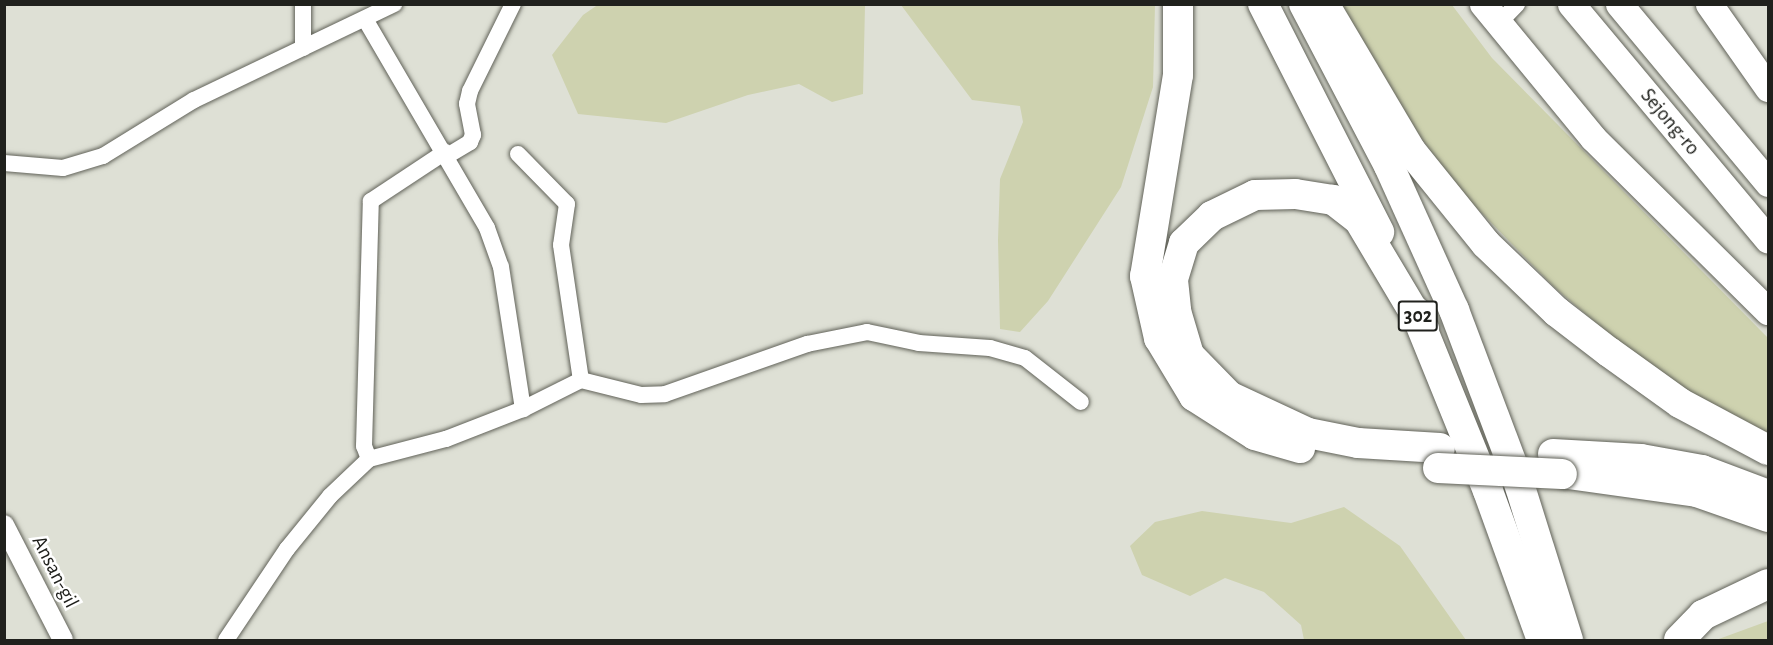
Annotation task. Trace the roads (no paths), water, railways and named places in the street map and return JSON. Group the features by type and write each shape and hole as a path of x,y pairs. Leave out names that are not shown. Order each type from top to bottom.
{"highway":[{"path":"1178,4 1178,75 1145,276 1159,338 1194,396 1255,435 1329,457 1439,458 1558,464 1641,459 1702,470 1768,495"},
{"name":"302","path":"1263,4 1359,187 1424,329 1542,640"},
{"name":"302","path":"1304,4 1389,166 1454,310 1516,474 1569,640"},
{"path":"1325,4 1411,151 1486,244 1557,312 1609,352 1680,403 1768,450"},
{"name":"Sejong-ro","path":"1571,4 1768,240"},
{"name":"Sejong-ro","path":"1619,4 1768,183"},
{"path":"1709,4 1768,88"},
{"path":"1490,15 1593,138 1768,311"},
{"path":"1424,329 1359,220 1333,200 1295,194 1255,195 1212,216 1184,243 1173,280 1176,311 1189,355 1229,396 1308,433 1439,458"},
{"path":"1558,464 1697,492 1768,517"},
{"path":"1680,640 1703,615 1768,584"}],"street":[{"path":"303,4 303,48"},
{"path":"4,163 63,168 102,156 194,100 394,4"},
{"path":"369,459 364,446 371,201 446,154 470,142 472,135 467,104 470,91 513,4"},
{"path":"1490,15 1517,4"},
{"path":"365,19 446,154 487,228 501,267 523,409"},
{"path":"518,154 567,204 561,245 581,380"},
{"path":"226,640 287,549 330,496 369,459 446,439 523,409 581,380 641,395 665,394 807,344 867,332 920,344 990,348 1025,358 1080,402"},
{"name":"Ansan-gil","path":"4,525 63,640"}]}
